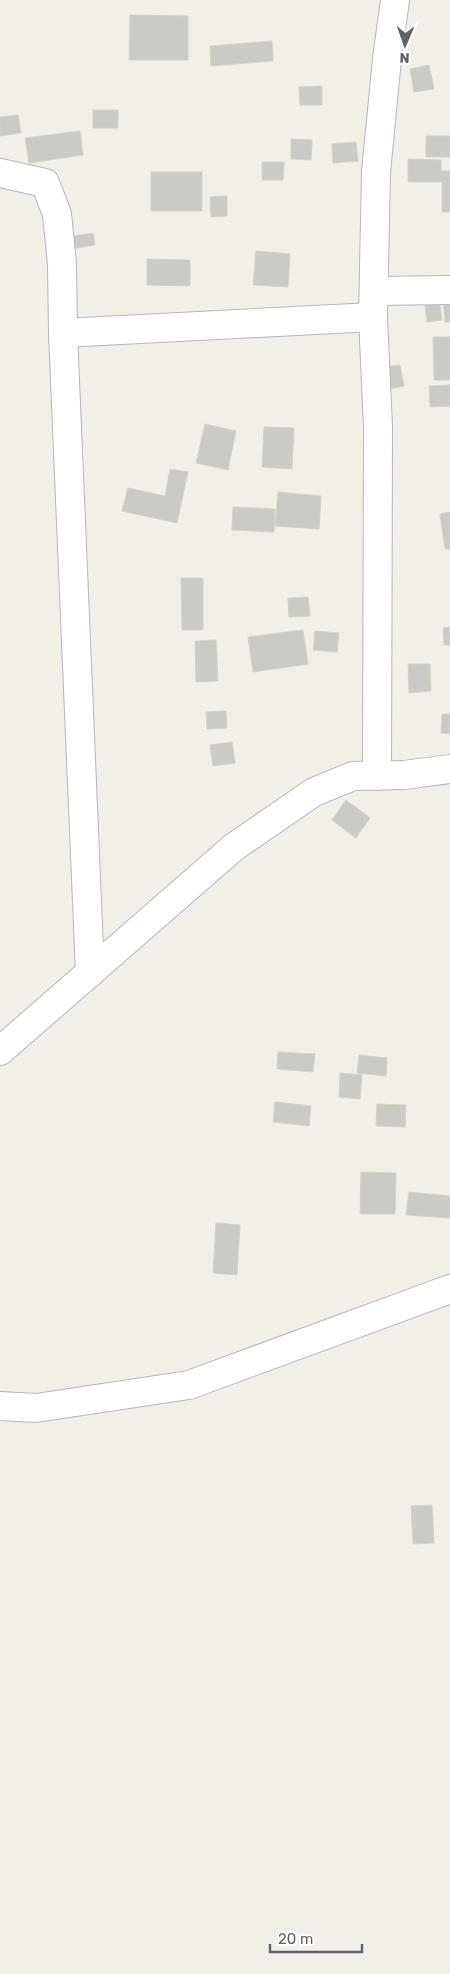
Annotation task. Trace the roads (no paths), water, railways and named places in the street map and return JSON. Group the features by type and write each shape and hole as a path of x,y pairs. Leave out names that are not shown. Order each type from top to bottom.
{"street":[{"path":"378,776 378,426 374,304 376,172 395,0"},
{"path":"0,173 45,183 57,214 62,264 62,333 90,974"},
{"path":"62,333 374,304 450,290"},
{"path":"0,1051 234,847 314,792 353,776 404,775 450,769"},
{"path":"0,1406 36,1408 190,1385 450,1289"}]}
